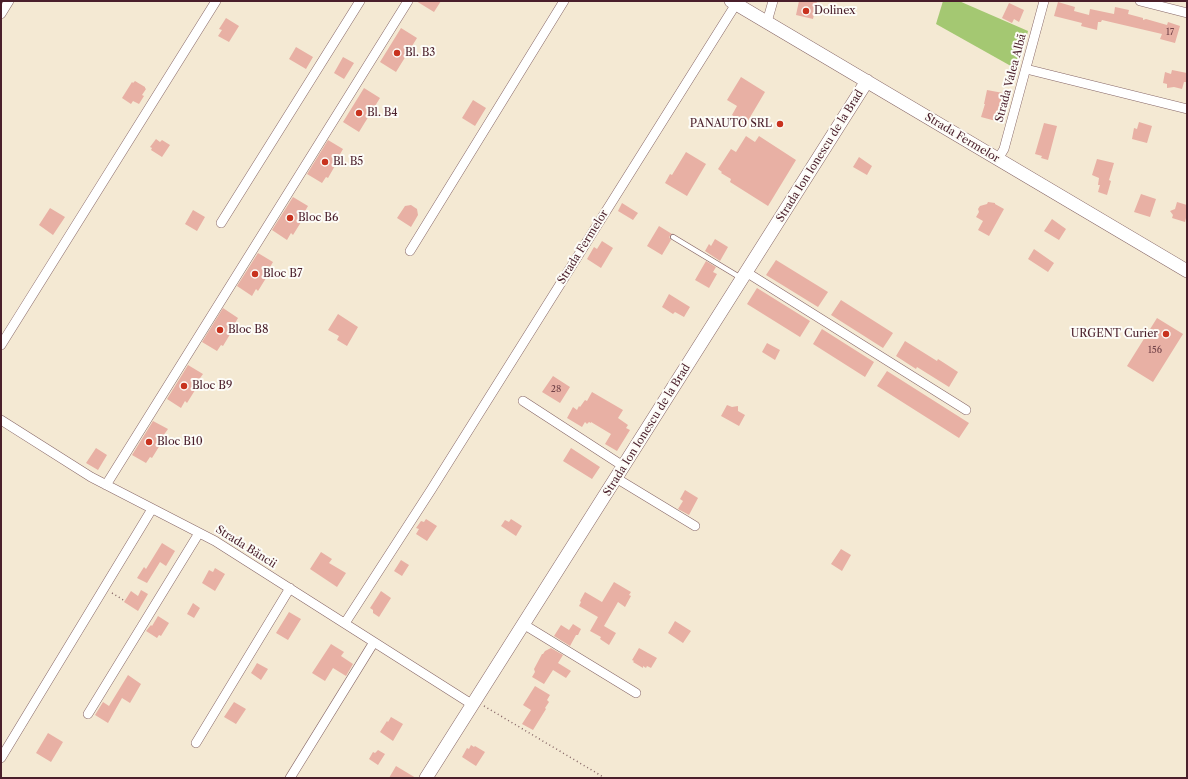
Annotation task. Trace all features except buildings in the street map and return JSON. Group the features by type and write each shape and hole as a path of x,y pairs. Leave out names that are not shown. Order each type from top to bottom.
{"street":[{"path":"1,14 9,1"},
{"path":"1,345 216,1"},
{"path":"221,222 360,1"},
{"path":"106,485 408,1"},
{"path":"410,251 564,1"},
{"path":"767,22 773,1"},
{"name":"Strada Valea Albă","path":"998,159 1004,149 1044,1"},
{"path":"1140,1 1187,13"},
{"name":"Strada Fermelor","path":"344,623 431,490 733,3 1187,271"},
{"path":"1026,69 1187,109"},
{"name":"Strada Ion Ionescu de la Brad","path":"426,778 866,81"},
{"path":"744,276 966,410"},
{"path":"523,401 623,466"},
{"name":"Strada Băncii","path":"1,420 71,465 106,485 199,532 474,703"},
{"path":"616,478 694,526"},
{"path":"1,758 152,509"},
{"path":"88,714 199,532"},
{"path":"196,743 290,588"},
{"path":"523,624 636,694"},
{"path":"290,778 374,642"}],"lane":[{"path":"674,237 744,276"}],"path":[{"path":"109,591 125,601"},
{"path":"474,703 605,778"}],"green space":[{"path":"943,1 959,1 1028,31 1018,70 936,24"}],"place":[{"name":"Dolinex","path":"806,11"},
{"name":"Bl. B3","path":"397,53"},
{"name":"Bl. B4","path":"359,113"},
{"name":"PANAUTO SRL","path":"780,124"},
{"name":"Bl. B5","path":"325,162"},
{"name":"Bloc B6","path":"290,218"},
{"name":"Bloc B7","path":"255,274"},
{"name":"Bloc B8","path":"220,330"},
{"name":"URGENT Curier","path":"1166,334"},
{"name":"Bloc B9","path":"184,386"},
{"name":"Bloc B10","path":"149,442"}]}
